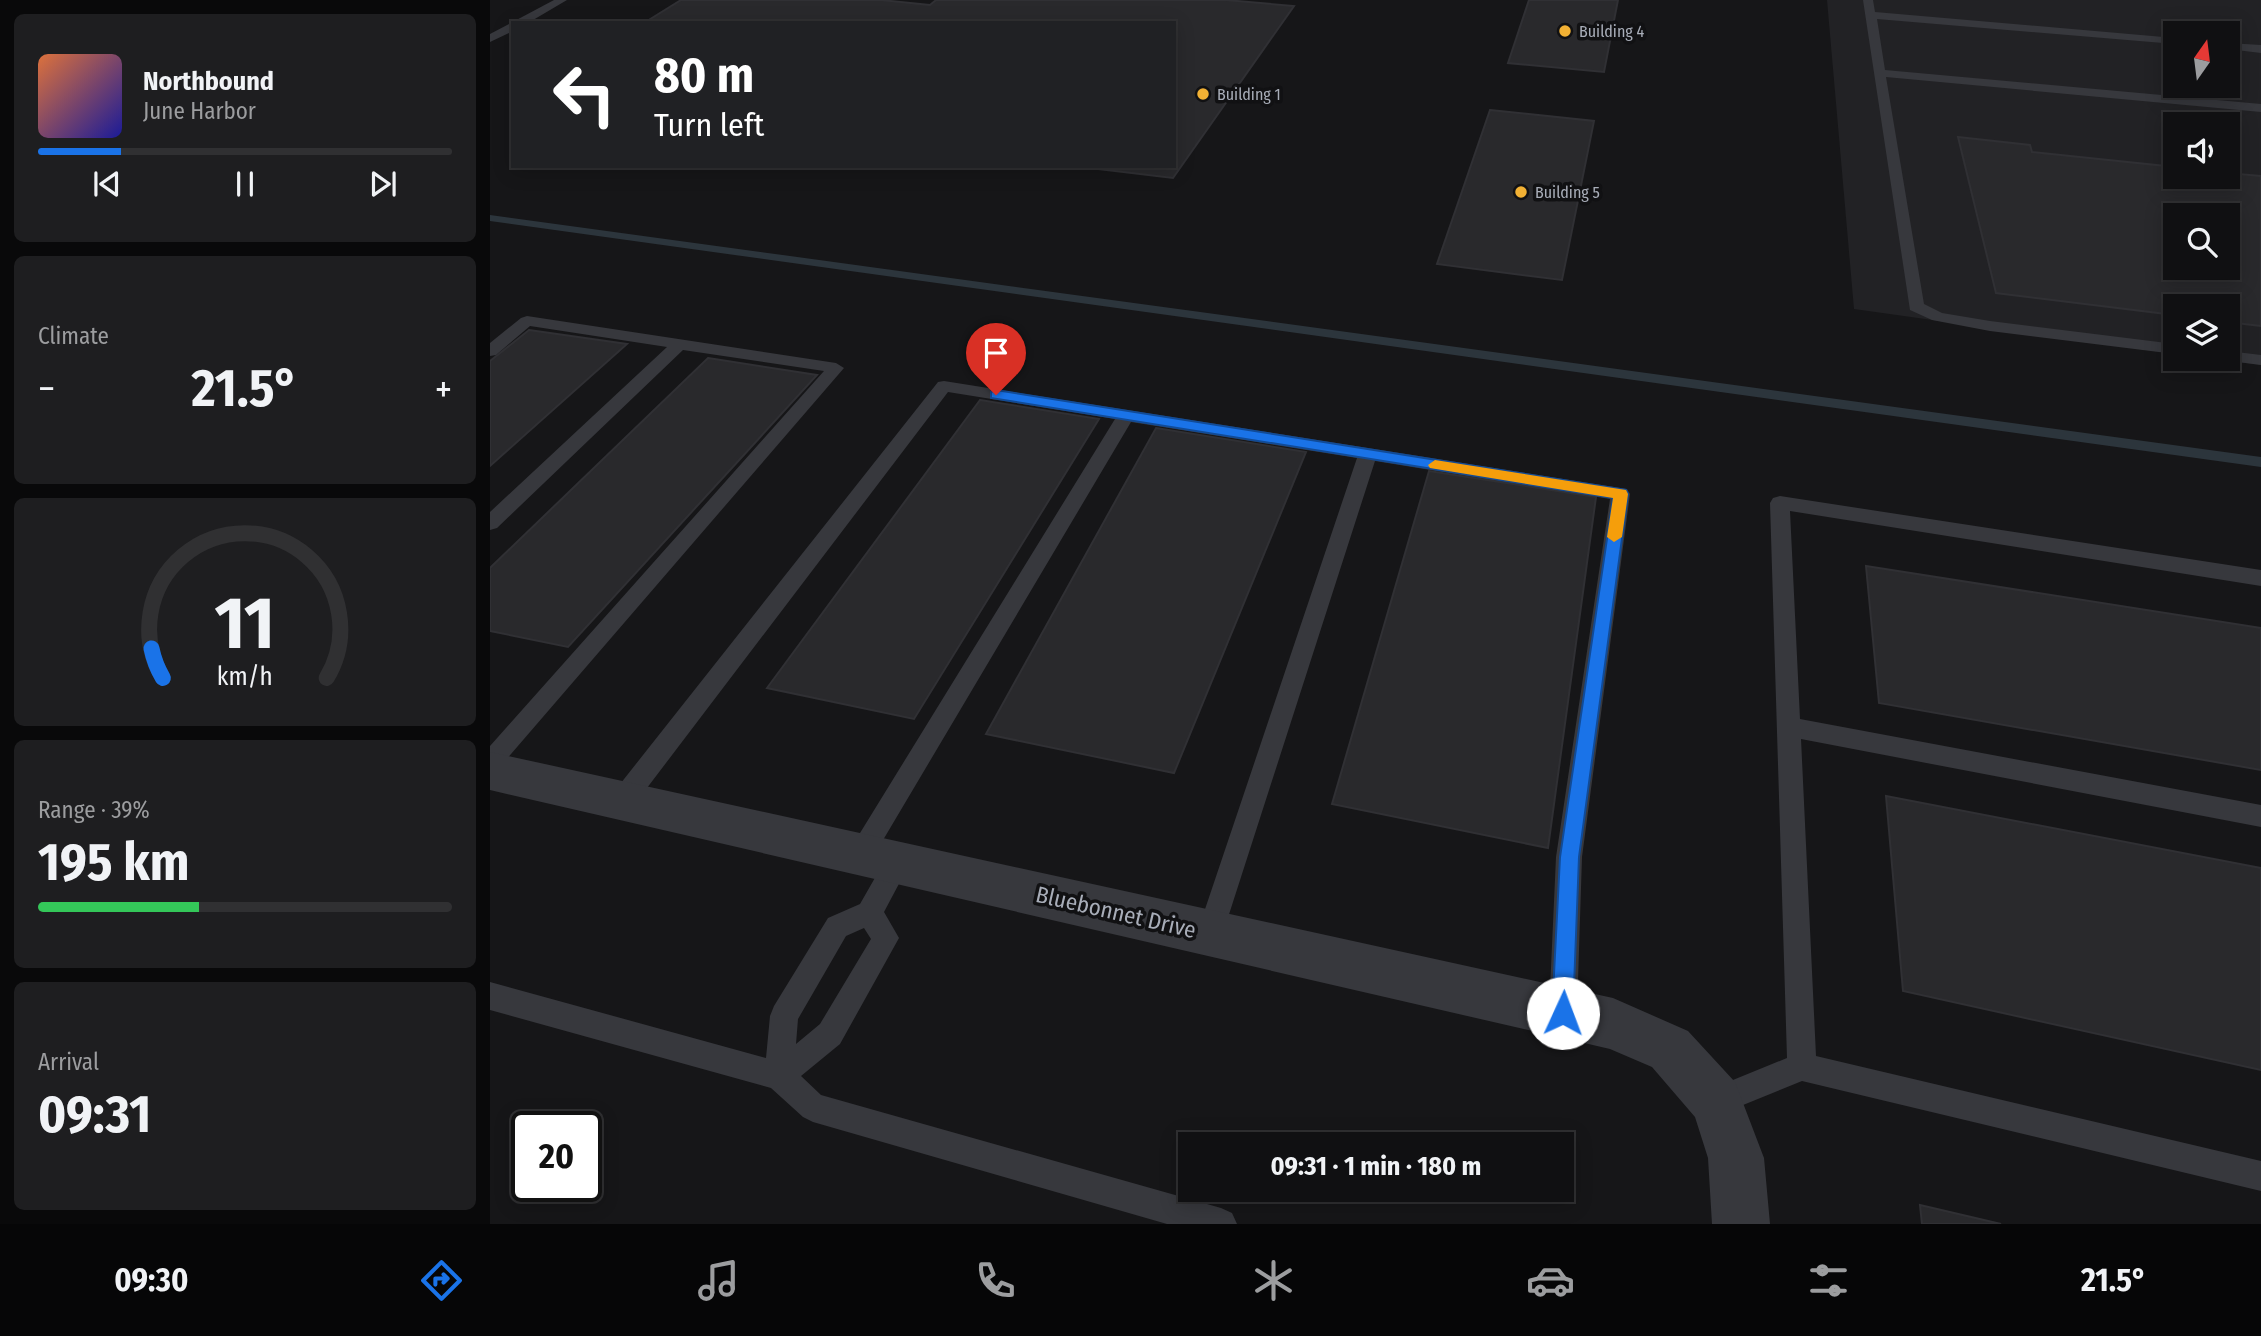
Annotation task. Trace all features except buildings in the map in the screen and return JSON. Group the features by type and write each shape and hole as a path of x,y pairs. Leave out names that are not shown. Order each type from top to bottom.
{"street":[{"name":"Bluebonnet Drive","path":"490,771 1613,1024 1671,1049 1716,1101"},
{"path":"1716,1101 1737,1158 1741,1224"}],"lane":[{"path":"523,21 562,0"},
{"path":"2163,40 1869,7 1916,307 1938,317 1990,327 2163,348"},
{"path":"490,38 511,27"},
{"path":"2240,47 2261,49"},
{"path":"1880,73 2261,108"},
{"path":"490,351 527,320 836,368 490,762"},
{"path":"490,523 680,344"},
{"path":"2240,357 2261,360"},
{"path":"622,801 944,386 1620,494 1569,857 1563,1013"},
{"path":"779,1076 830,1034 886,938 869,913 879,859 1126,415"},
{"path":"1210,933 1368,454"},
{"path":"1802,1067 1780,503 2261,578"},
{"path":"1789,727 2261,816"},
{"path":"779,1076 784,1016 837,928 869,913"},
{"path":"490,996 779,1076 813,1107 1221,1224"},
{"path":"1716,1101 1802,1067 2261,1176"}],"shaded area":[{"path":"1827,0 2261,0 2261,365 2240,362 2240,294 2163,294 2163,352 1854,309"}],"waterway":[{"path":"490,218 2261,462"}],"slow traffic":[{"path":"1435,465 1620,494 1614,537"}],"place":[{"name":"Building 4","path":"1565,31"},
{"name":"Building 1","path":"1203,94"},
{"name":"Building 5","path":"1521,192"}],"route":[{"path":"996,395 1620,494 1569,857 1563,1013"}]}
